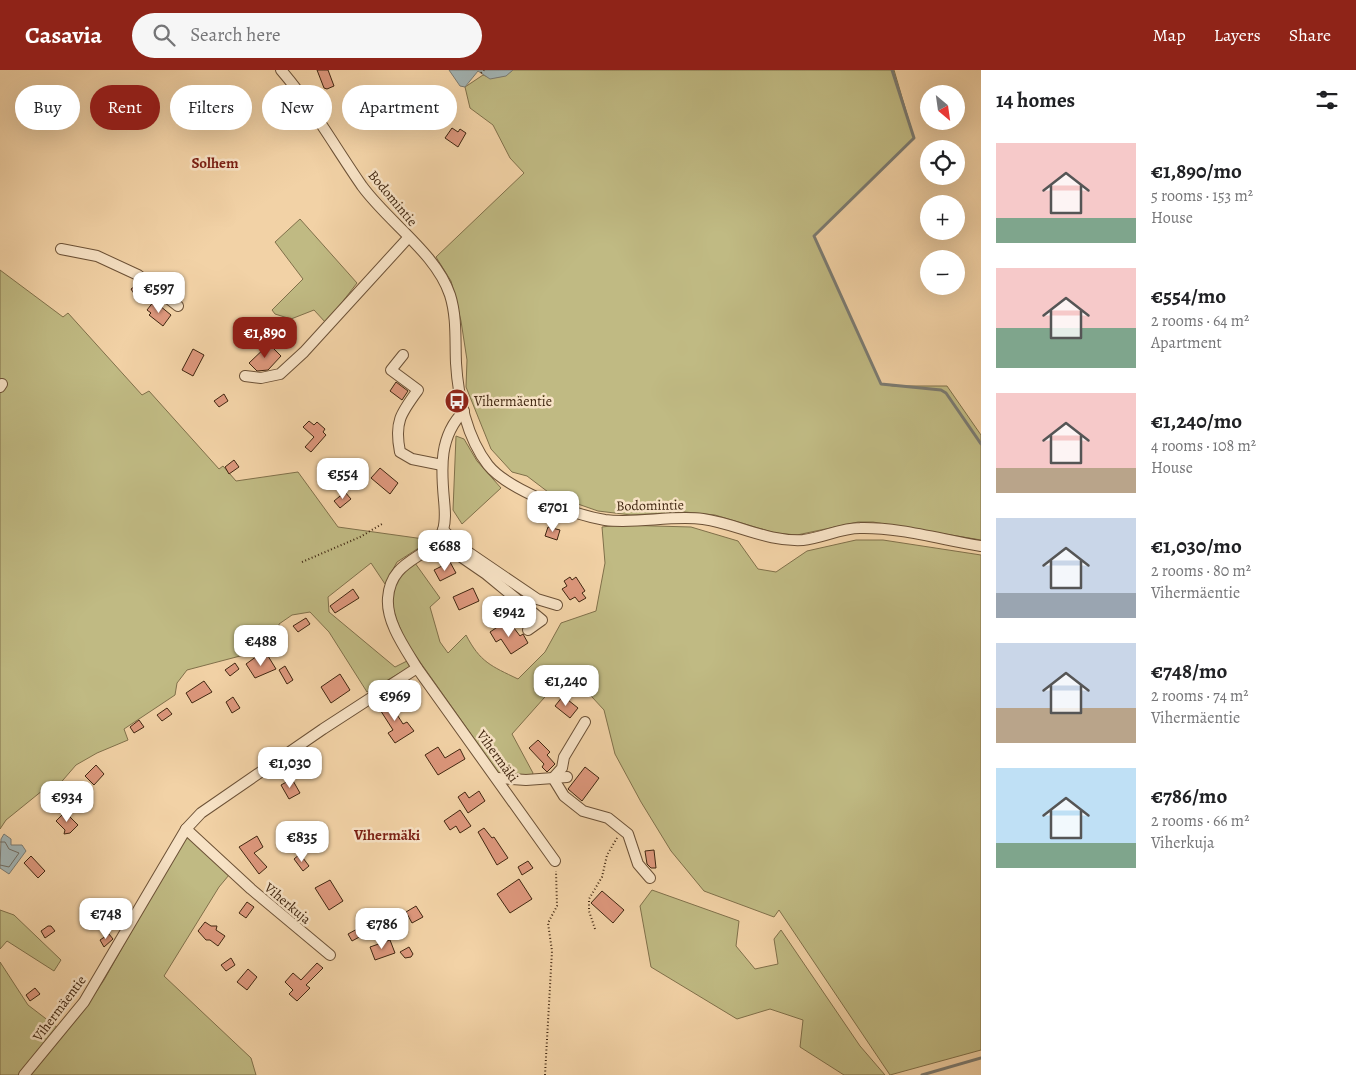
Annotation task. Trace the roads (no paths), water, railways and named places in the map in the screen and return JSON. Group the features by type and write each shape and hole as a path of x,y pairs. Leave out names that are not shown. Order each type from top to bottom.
{"street":[{"name":"Bodomintie","path":"281,70 299,92 363,186 408,238 426,254 440,274 450,296 456,333 456,365 464,411 487,463 499,477 524,492 606,520 705,520 775,539 804,540 858,528 981,546"},
{"path":"245,376 261,378 280,374 304,352 408,238"},
{"path":"61,249 97,256 138,274 178,306"},
{"path":"403,355 391,370 418,390 400,415 398,443 400,452 412,459 442,465"},
{"path":"417,668 400,639 390,615 388,601 390,586 403,567 438,542 446,520 442,465 447,436 464,411"},
{"path":"443,530 462,548 537,600 557,605"},
{"path":"438,542 486,574 542,620 528,630"},
{"name":"Vihermäki","path":"417,668 498,778 555,861"},
{"name":"Vihermäentie","path":"24,1075 84,1002 186,829 209,808 322,729 417,668"},
{"path":"553,778 562,768 567,750 585,722"},
{"path":"498,778 567,777"},
{"path":"553,778 564,796 583,811 608,818 628,834 638,864 650,878"},
{"name":"Viherkuja","path":"186,829 251,889 330,955"}],"water":[{"path":"449,70 513,70 506,76 490,79 478,71 465,87 460,86"},
{"path":"4,834 11,839 11,845 22,845 26,851 9,874 0,868 1,839"}],"waterway":[{"path":"892,70 914,138 814,236 881,384 941,390 946,393 981,444"},
{"path":"922,1075 981,1058"}],"place":[{"name":"Vihermäentie","path":"457,401"}],"district":[{"name":"Solhem","path":"215,163"},
{"name":"Vihermäki","path":"387,835"}]}
